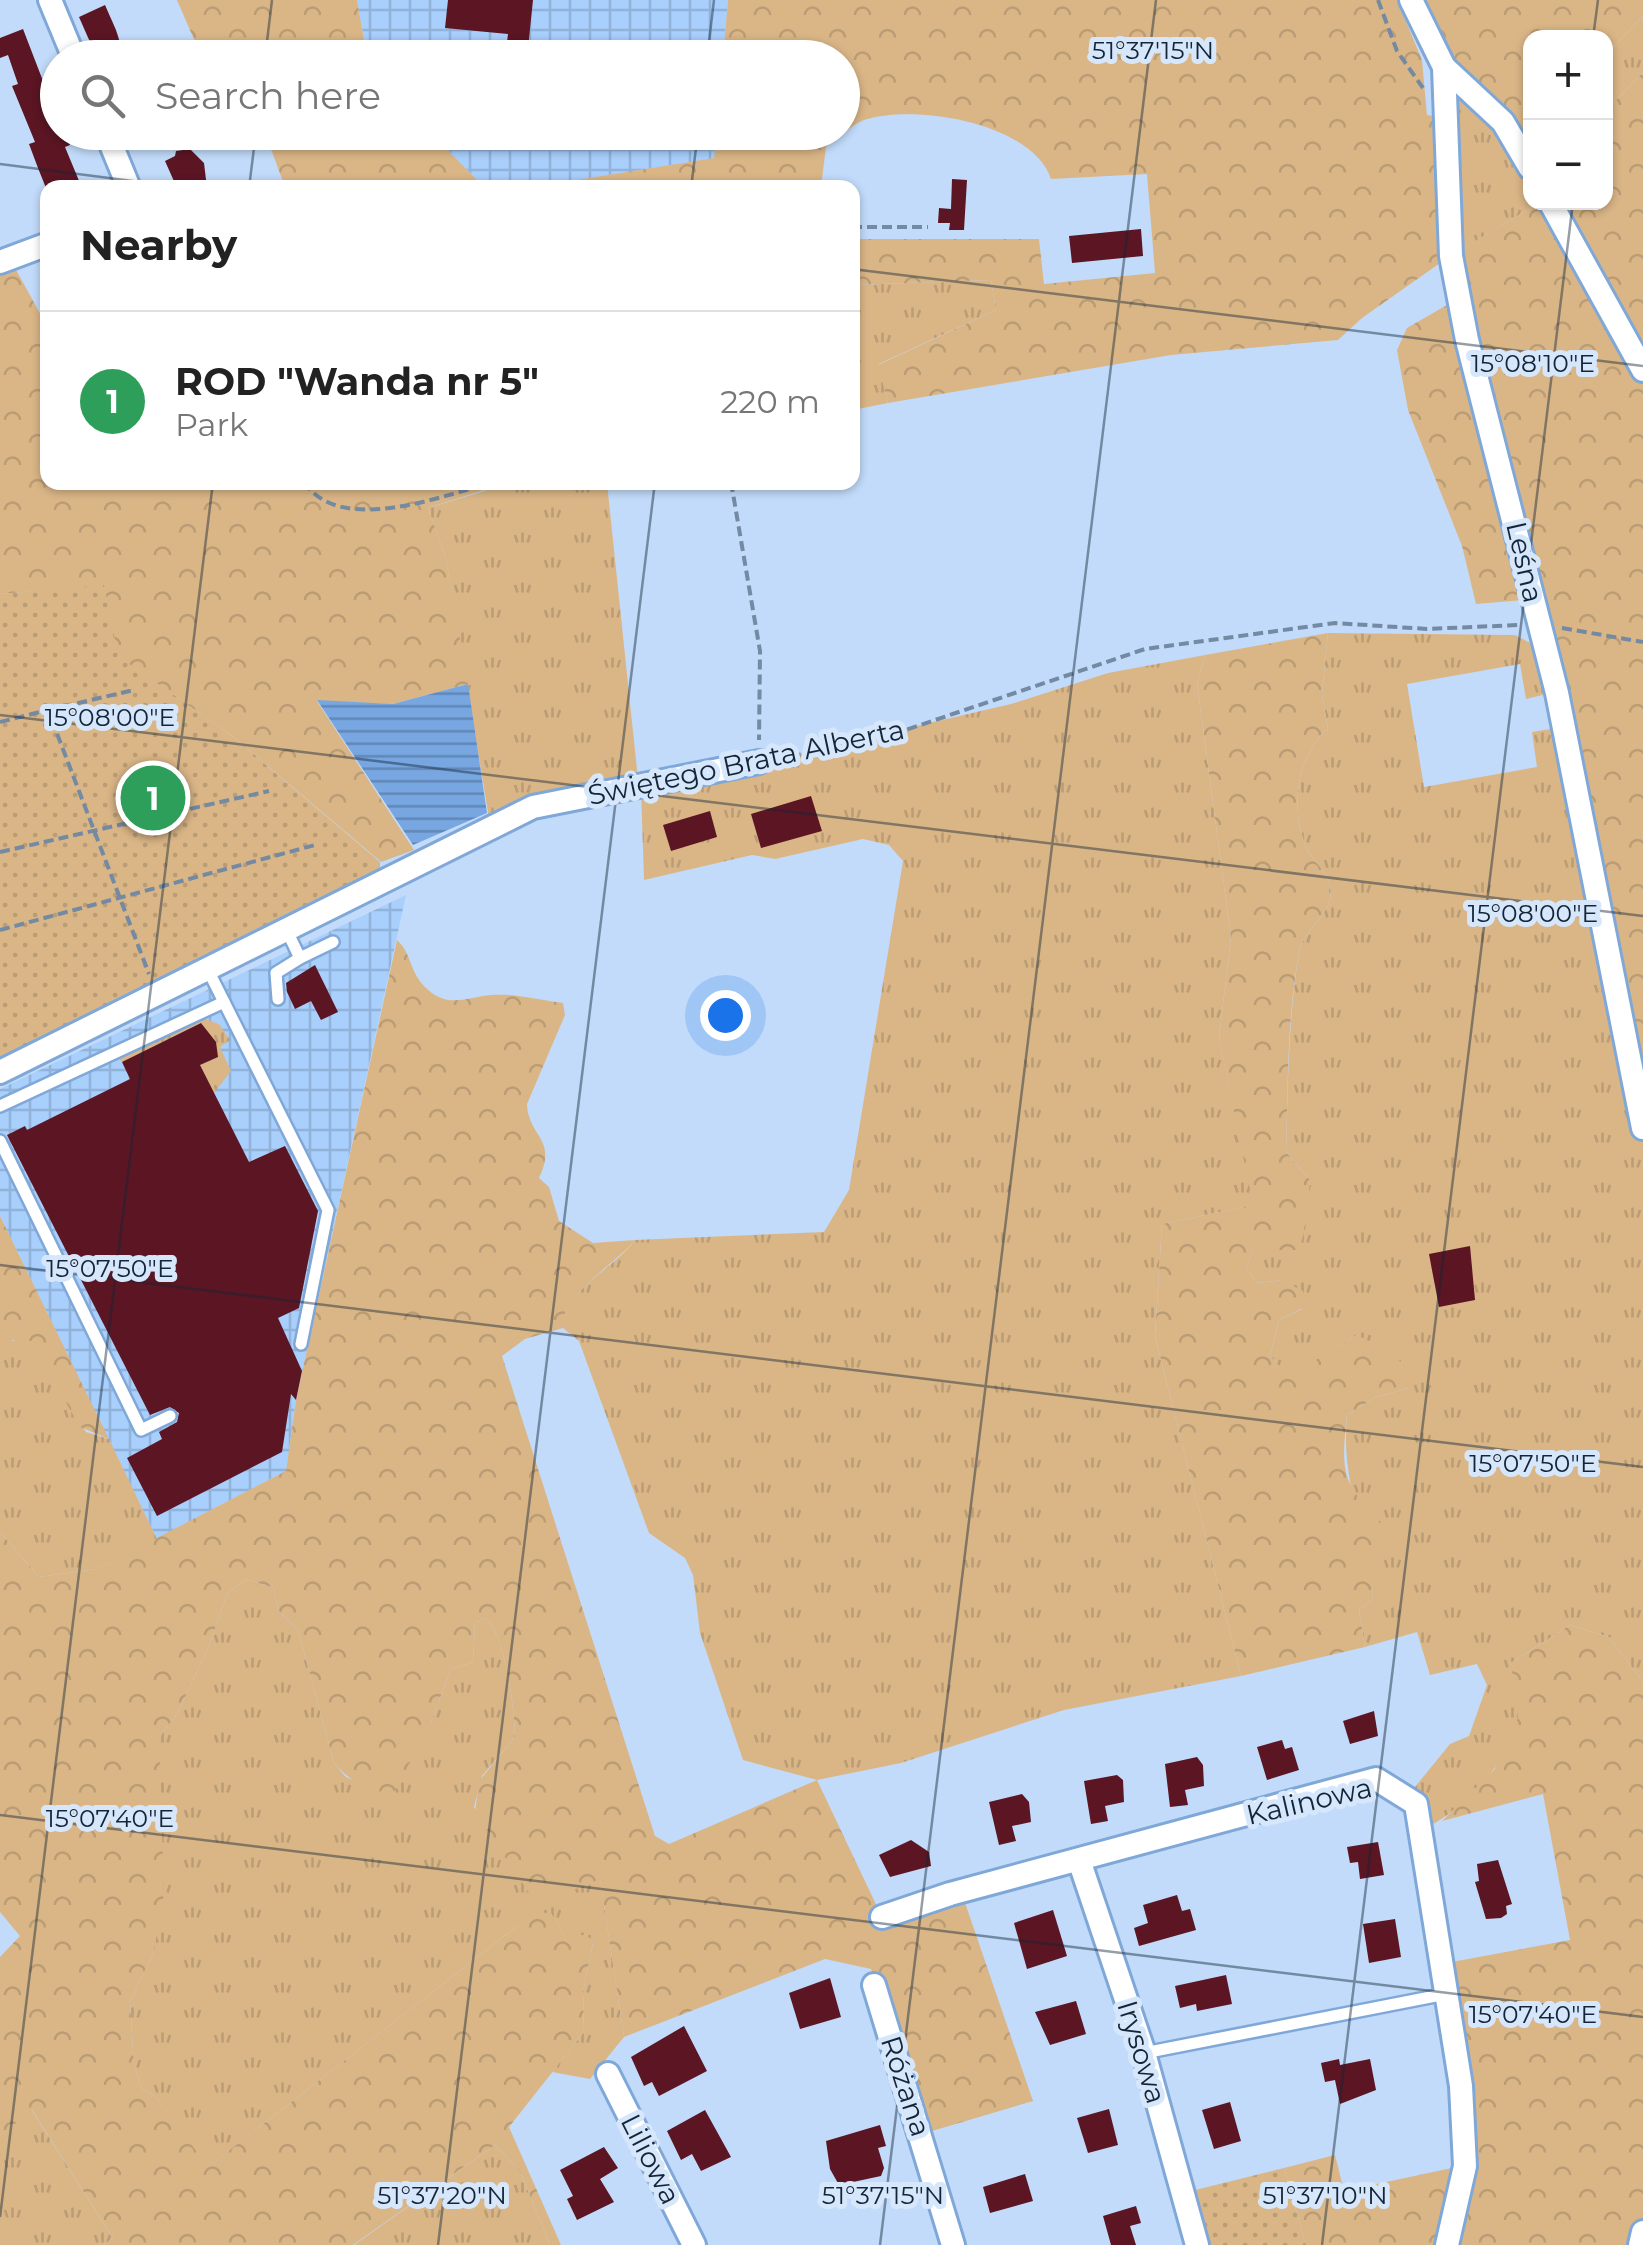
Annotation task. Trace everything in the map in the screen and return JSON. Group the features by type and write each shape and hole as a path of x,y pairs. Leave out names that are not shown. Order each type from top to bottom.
{"street":[{"path":"50,0 67,40"},
{"name":"Leśna","path":"1411,0 1444,67 1451,256 1467,340 1540,624 1643,1128"},
{"path":"1444,67 1503,122 1523,156"},
{"path":"113,150 126,180"},
{"path":"1554,210 1643,370"},
{"path":"0,262 40,247"},
{"name":"Świętego Brata Alberta","path":"0,1072 533,806 759,762"},
{"name":"Kalinowa","path":"882,1917 950,1894 1376,1779 1416,1804 1461,2086 1465,2166 1447,2245"},
{"name":"Irysowa","path":"1079,1860 1144,2053 1197,2245"},
{"name":"Różana","path":"874,1984 953,2245"},
{"name":"Liliowa","path":"608,2074 694,2245"},
{"path":"1640,2245 1643,2232"}],"lane":[{"path":"286,929 300,958"},
{"path":"278,999 276,973 332,942"},
{"path":"206,968 328,1210 301,1344"},
{"path":"0,1106 224,1002"},
{"path":"0,1140 142,1430 170,1416"},
{"path":"1144,2053 1446,1994"}],"path":[{"path":"1378,0 1398,52 1425,94"},
{"path":"860,226 928,227"},
{"path":"309,490 314,497 337,509 367,512 462,490"},
{"path":"732,490 760,651 759,762"},
{"name":"Świętego Brata Alberta","path":"759,762 873,741 1144,649 1335,623 1428,628 1540,624 1643,642"},
{"path":"0,722 134,690"},
{"path":"48,710 155,993"},
{"path":"0,852 269,791"},
{"path":"0,930 316,846"}],"shaded area":[{"path":"357,0 728,0 725,40 364,40"},
{"path":"448,150 717,150 716,158 577,180 477,180"},
{"path":"468,684 487,813 413,845 317,700 393,704"},
{"path":"406,895 296,1400 286,1471 157,1539 0,1216 0,1089"}],"green space":[{"path":"177,0 357,0 364,40 194,40"},
{"path":"728,0 1397,0 1422,60 1427,115 1445,118 1452,255 1527,210 1543,210 1643,370 1643,1127 1534,599 1476,604 1462,546 1408,410 1397,350 1407,328 1459,298 1450,256 1362,318 1338,340 1171,355 888,403 878,365 996,310 991,280 860,285 860,239 1039,239 1044,284 1155,273 1147,174 1051,179 1040,160 1021,144 970,122 912,114 860,122 860,40 724,40"},
{"path":"1411,0 1643,0 1643,16 1613,48 1613,30 1523,30 1523,141 1518,146 1444,67"},
{"path":"1643,16 1643,72 1613,104 1613,48"},
{"path":"1643,72 1643,362 1559,210 1613,210 1613,104"},
{"path":"1444,86 1474,95 1518,145 1523,140 1523,210 1527,210 1451,256"},
{"path":"271,150 448,150 477,180 282,180"},
{"path":"715,150 826,150 822,180 576,180 714,158"},
{"path":"15,268 40,313 40,490 484,490 428,508 446,559 468,684 393,704 317,701 414,850 381,862 231,735 117,656 104,586 0,594 0,274"},
{"path":"991,280 996,310 879,364 888,403 860,409 860,285"},
{"path":"488,490 608,490 638,779 489,818 446,559 428,508"},
{"path":"104,585 118,656 231,735 380,862 380,870 0,1061 0,594"},
{"path":"1328,633 1515,635 1536,646 1547,694 1526,699 1520,664 1407,684 1424,787 1537,767 1532,732 1563,727 1643,1138 1643,1682 1609,1637 1570,1625 1511,1663 1519,1713 1504,1753 1466,1799 1420,1831 1406,1798 1450,1744 1469,1736 1487,1685 1477,1664 1430,1675 1417,1632 1365,1647 1359,1610 1373,1599 1347,1464 1347,1415 1374,1398 1408,1388 1357,1335 1289,1377 1270,1356 1279,1320 1302,1309 1282,1280 1257,1283 1246,1268 1253,1250 1299,1249 1310,1180 1286,1152 1293,1002 1302,944 1331,896 1326,876 1306,847 1297,800 1309,753 1328,729 1322,694"},
{"path":"1328,633 1322,694 1328,729 1309,753 1297,800 1306,847 1326,876 1331,896 1299,953 1290,1027 1286,1152 1310,1180 1306,1225 1299,1250 1253,1250 1246,1268 1257,1283 1282,1280 1303,1291 1303,1308 1279,1320 1270,1356 1289,1376 1357,1335 1385,1349 1411,1370 1408,1388 1374,1398 1347,1415 1347,1475 1358,1497 1381,1522 1382,1554 1371,1568 1373,1599 1359,1610 1365,1647 1241,1676 1155,1336 1162,1224 1253,1205 1219,1037 1231,938 1197,683 1205,655"},
{"path":"1205,655 1197,683 1231,938 1219,1037 1254,1205 1162,1224 1155,1336 1241,1676 1064,1710 901,1763 817,1780 743,1760 700,1633 693,1575 685,1558 649,1533 579,1341 563,1328 561,1319 575,1296 635,1240 824,1232 849,1190 903,861 889,845 863,839 775,859 752,855 644,880 641,790 1011,704 1108,673"},
{"path":"397,940 419,980 441,998 509,995 563,1003 565,1015 527,1104 544,1146 539,1178 549,1187 559,1221 593,1243 635,1240 578,1293 569,1305 563,1328 525,1339 502,1356 655,1836 669,1844 817,1780 882,1917 961,1891 1033,2101 922,2134 871,1969 825,1959 624,2037 600,1879 537,1905 475,1812 479,1781 515,1737 508,1673 492,1626 485,1618 475,1623 473,1662 451,1669 431,1722 395,1791 378,1791 354,1781 334,1763 298,1630 278,1610 274,1588 246,1579 227,1594 209,1646 178,1712 159,1738 164,1893 154,1951 130,2002 134,2065 142,2089 156,2097 208,2167 512,1930 550,1911 564,1935 587,1935 593,1943 583,1992 584,2032 509,2127 561,2245 550,2245 520,2171 495,2145 353,2245 104,2245 113,2238 32,2110 0,2136 0,1957 20,1936 0,1912 0,1532 39,1577 97,1569 286,1471 296,1400"},
{"path":"205,1019 219,1024 230,1040 220,1047 231,1071 214,1093 200,1065 218,1057 201,1023 122,1062 118,1058"},
{"path":"0,1216 109,1439 80,1427 31,1341 13,1340 0,1361"},
{"path":"20,1338 31,1341 86,1432 109,1439 157,1539 97,1569 39,1577 0,1532 0,1361 8,1343"},
{"path":"246,1579 274,1588 278,1610 298,1630 334,1763 346,1777 382,1792 431,1722 451,1669 473,1662 475,1623 485,1618 492,1626 508,1673 515,1737 482,1776 474,1807 509,1858 600,1878 624,2037 590,2079 552,2072 584,2032 583,1992 593,1943 587,1936 564,1935 550,1912 512,1930 207,2168 156,2097 142,2089 134,2065 130,2002 154,1951 159,1738 178,1712 209,1646 227,1594"},
{"path":"1570,1625 1609,1637 1643,1682 1643,2245 1306,2245 1284,2168 1335,2155 1344,2191 1461,2166 1441,1964 1570,1940 1543,1794 1442,1821 1494,1770 1518,1718 1511,1663"},
{"path":"31,2109 113,2238 104,2245 0,2245 0,2136"},
{"path":"495,2145 520,2171 550,2245 354,2245"},
{"path":"1284,2168 1306,2245 1197,2245 1183,2193"}],"building":[{"path":"448,0 533,0 529,40 507,40 508,34 445,28"},
{"path":"105,5 119,40 89,40 79,17"},
{"path":"23,29 40,73 40,150 66,150 79,180 43,180 29,144 35,142 12,86 18,84 8,55 0,58 0,38"},
{"path":"191,150 204,163 206,180 173,180 165,161 175,156 176,151"},
{"path":"952,179 967,180 964,230 949,230 950,223 938,223 939,208 951,209"},
{"path":"1141,229 1143,256 1072,263 1069,236"},
{"path":"811,796 822,831 761,848 751,814"},
{"path":"710,811 717,837 671,851 663,825"},
{"path":"315,965 338,1012 321,1020 311,1001 295,1009 286,983"},
{"path":"201,1023 216,1042 218,1057 200,1065 249,1162 285,1146 318,1211 299,1308 278,1318 302,1371 296,1400 291,1394 282,1452 157,1516 127,1458 162,1439 159,1432 177,1422 179,1413 170,1407 150,1415 7,1135 25,1126 27,1130 130,1079 122,1062"},
{"path":"1470,1246 1475,1300 1439,1307 1429,1254"},
{"path":"1374,1711 1378,1736 1350,1744 1343,1721"},
{"path":"1282,1740 1285,1749 1292,1747 1299,1770 1267,1780 1257,1747"},
{"path":"1197,1757 1203,1765 1204,1786 1185,1790 1188,1805 1170,1807 1165,1764"},
{"path":"1117,1775 1123,1780 1124,1802 1105,1806 1108,1821 1091,1824 1084,1781"},
{"path":"1022,1794 1029,1802 1031,1822 1012,1826 1016,1841 999,1845 989,1802"},
{"path":"911,1840 929,1852 931,1866 890,1877 879,1855"},
{"path":"1378,1842 1384,1875 1360,1879 1358,1862 1350,1863 1347,1847"},
{"path":"1498,1860 1512,1904 1506,1906 1507,1914 1501,1918 1486,1919 1475,1882 1479,1881 1477,1864"},
{"path":"1177,1895 1182,1911 1190,1909 1196,1930 1139,1946 1134,1928 1148,1923 1143,1905"},
{"path":"1053,1910 1067,1956 1027,1969 1014,1923"},
{"path":"1395,1919 1401,1957 1369,1963 1363,1924"},
{"path":"1226,1975 1232,2004 1197,2011 1196,2004 1180,2008 1175,1986"},
{"path":"830,1978 841,2017 800,2029 789,1993"},
{"path":"1076,2001 1086,2034 1050,2045 1035,2012"},
{"path":"684,2026 707,2071 659,2096 652,2082 644,2086 631,2057"},
{"path":"1339,2059 1340,2065 1370,2059 1376,2090 1340,2104 1335,2080 1325,2082 1321,2063"},
{"path":"1230,2102 1241,2141 1214,2149 1202,2110"},
{"path":"1109,2109 1118,2145 1088,2153 1077,2118"},
{"path":"705,2110 731,2157 701,2171 692,2154 681,2160 667,2131"},
{"path":"880,2125 886,2146 878,2148 884,2168 881,2176 839,2185 830,2169 826,2141"},
{"path":"604,2147 618,2168 600,2179 614,2202 577,2220 567,2199 573,2196 560,2170"},
{"path":"1025,2174 1033,2201 990,2213 983,2187"},
{"path":"1136,2206 1141,2223 1130,2226 1136,2245 1111,2245 1103,2216"}],"place":[{"name":"ROD \"Wanda nr 5\"","path":"153,798"}]}
